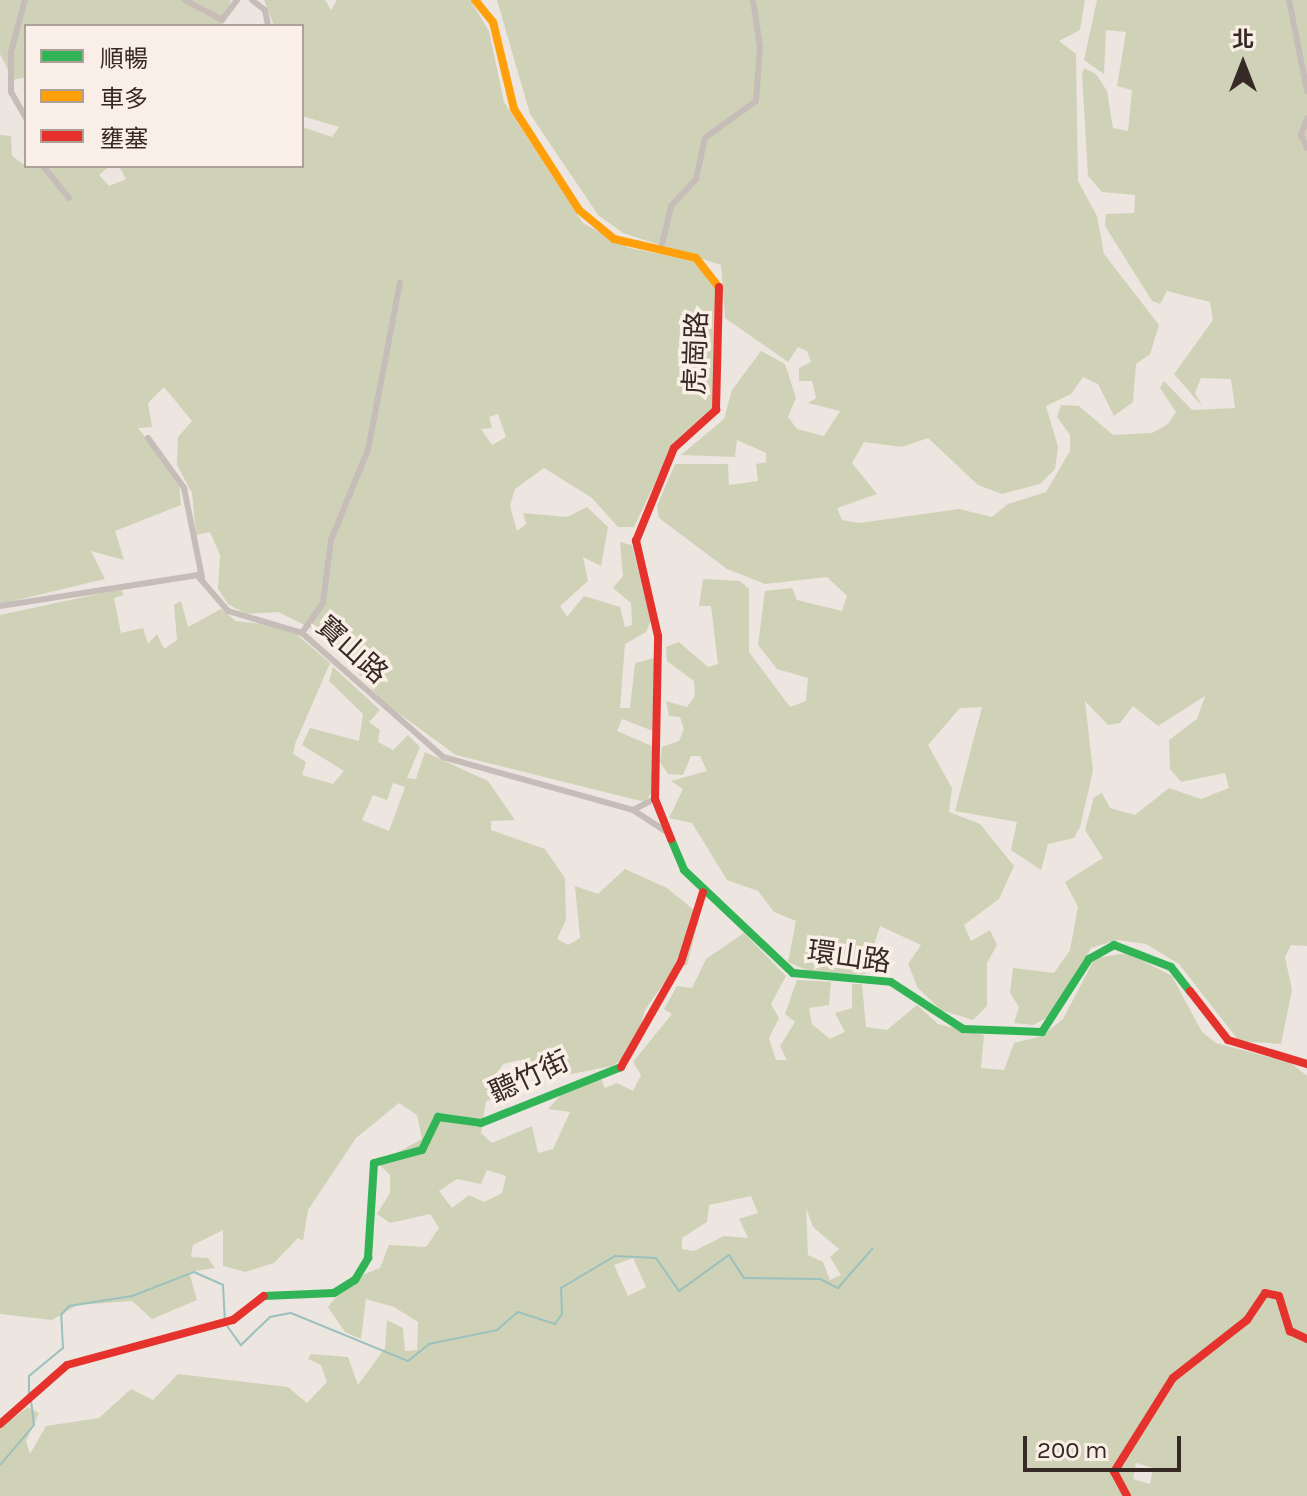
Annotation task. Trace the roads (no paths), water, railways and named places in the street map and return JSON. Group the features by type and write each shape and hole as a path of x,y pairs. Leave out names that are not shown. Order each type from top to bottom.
{"main road":[{"name":"虎崗路","path":"475,0 493,22 514,109 579,210 614,239 696,258 715,273 723,327 716,410 674,448 637,532 658,636 655,799"},
{"name":"環山路","path":"655,799 665,831 703,892 793,973 891,982 963,1029 1042,1032 1099,948 1138,950 1180,975 1228,1040 1307,1064"},
{"name":"聽竹街","path":"0,1424 67,1365 233,1320 267,1293 334,1293 355,1280 368,1258 374,1163 422,1150 438,1117 481,1123 505,1116 583,1076 624,1066 681,962 703,892"},
{"path":"1127,1496 1115,1485 1114,1472 1173,1378 1247,1320 1265,1293 1279,1296 1290,1331 1307,1339"}],"street":[{"path":"24,115 11,92 11,52 25,0"},
{"path":"185,0 222,20 237,0"},
{"path":"252,0 265,10 268,24"},
{"path":"661,249 671,206 696,179 705,138 756,101 760,47 753,0"},
{"path":"1289,0 1298,77 1307,91"},
{"path":"1307,118 1301,135 1307,148"},
{"path":"45,168 69,198"},
{"path":"302,633 323,603 331,540 368,450 400,283"},
{"path":"0,606 177,575 202,577 184,488 148,438"},
{"name":"寶山路","path":"202,577 228,611 302,633 443,757 633,810 665,831"},
{"path":"633,810 655,799"}],"waterway":[{"path":"227,1326 241,1345 270,1317 291,1313 408,1361 429,1344 497,1330 518,1312 555,1324 562,1314 561,1288 615,1256 656,1258 679,1291 729,1255 744,1278 820,1279 838,1288 872,1249"},
{"path":"29,1393 29,1376 63,1348 61,1315 69,1306 132,1296 194,1272 223,1285 225,1319"},
{"path":"0,1465 34,1425 31,1399"}]}
